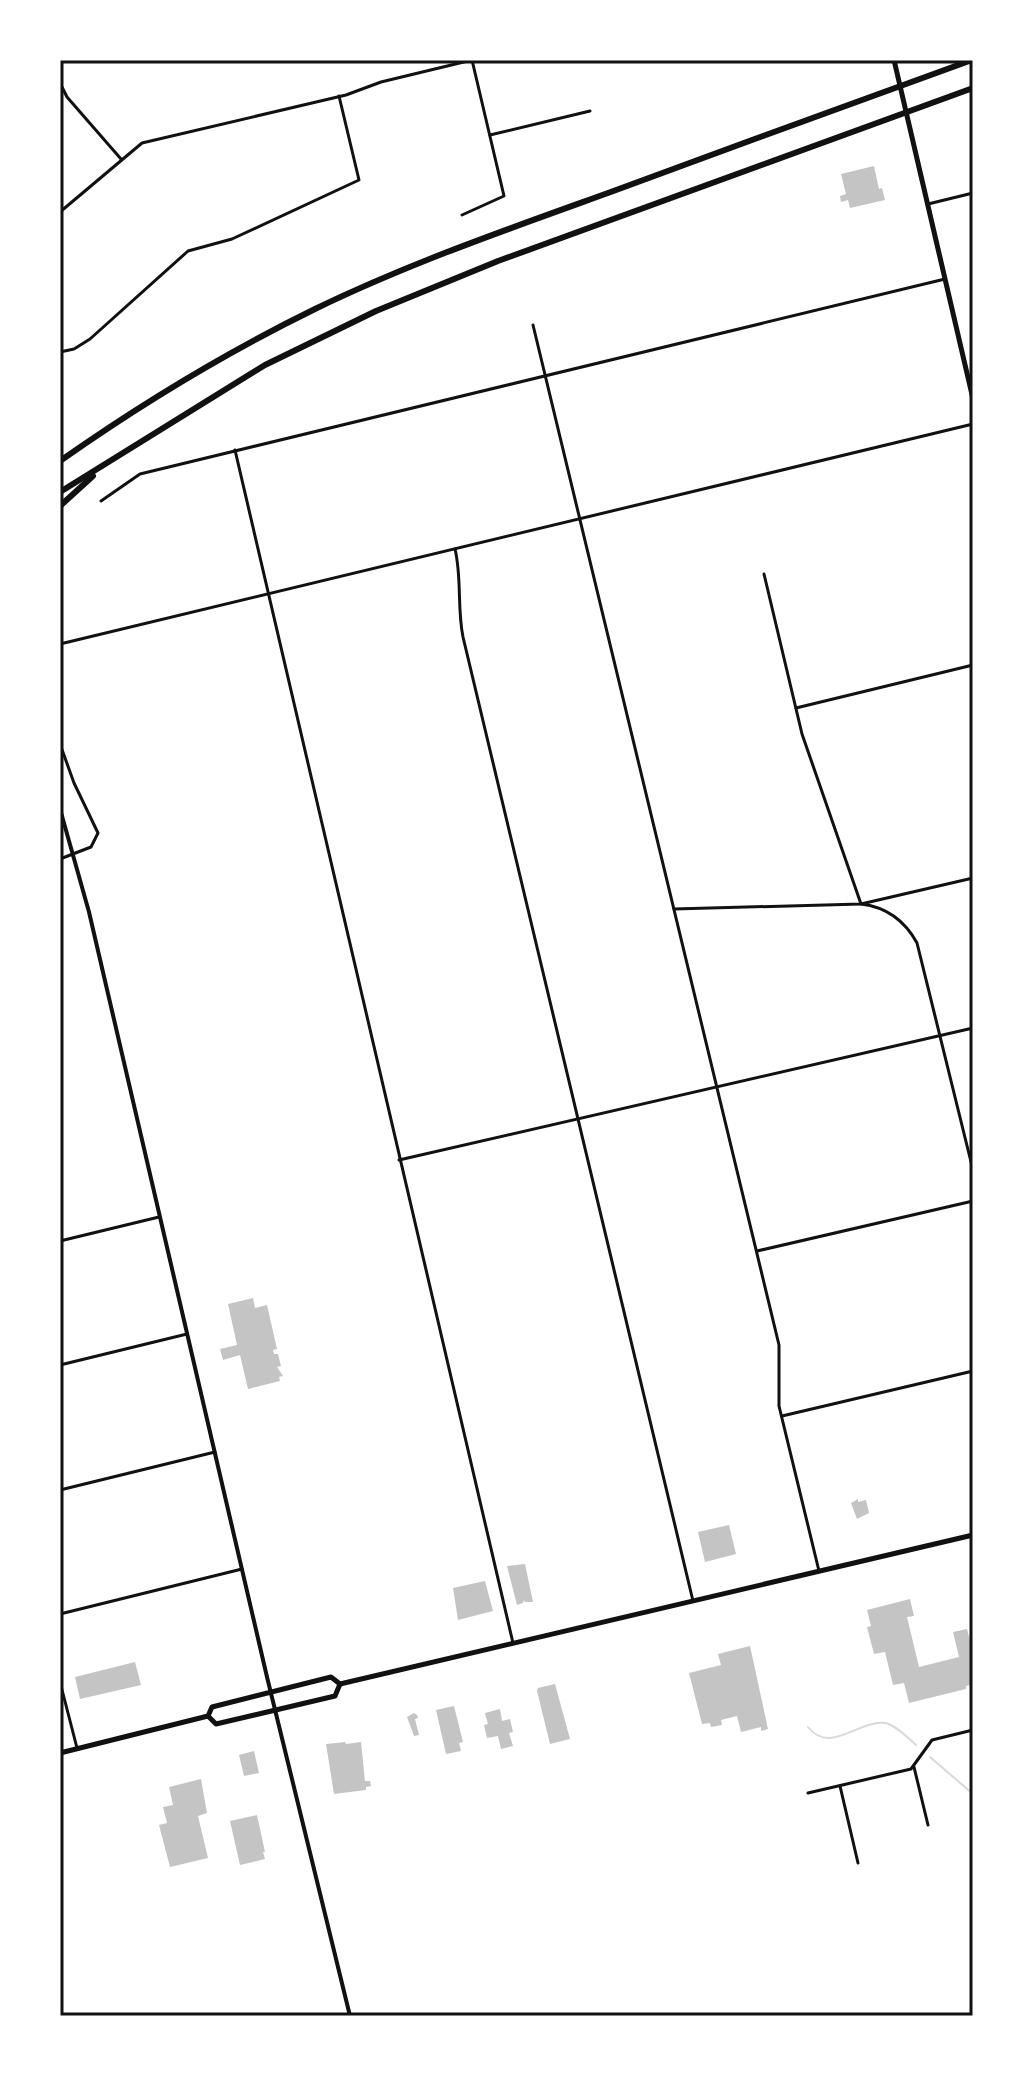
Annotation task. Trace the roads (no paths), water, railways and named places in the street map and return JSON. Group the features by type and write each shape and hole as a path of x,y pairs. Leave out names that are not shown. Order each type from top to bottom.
{"highway":[{"path":"60,461 189,376 365,286 467,243 972,60"},
{"path":"60,492 265,365 376,311 498,261 973,88"},
{"path":"60,506 104,467"}],"main road":[{"path":"894,60 973,399"},
{"path":"340,1684 973,1535"},
{"path":"208,1716 212,1707 271,1691 331,1677 340,1684"},
{"path":"208,1716 216,1724 335,1696 340,1684"},
{"path":"60,1753 208,1716"}],"street":[{"path":"60,212 144,142 339,96 381,82 472,60 504,196 462,215"},
{"path":"60,83 67,97 121,159"},
{"path":"60,352 74,349 90,339 188,251 232,239 359,180 339,96"},
{"path":"490,135 590,111"},
{"path":"928,204 973,193"},
{"path":"101,501 140,474 945,279"},
{"path":"533,325 779,1345 779,1406 819,1571"},
{"path":"966,369 973,367"},
{"path":"60,644 973,424"},
{"path":"235,450 513,1644"},
{"path":"455,549 460,573 463,637 693,1601"},
{"path":"764,574 802,734 861,904"},
{"path":"796,708 973,665"},
{"path":"60,744 74,783 97,828 94,844 60,859"},
{"path":"60,809 74,855 350,2016"},
{"path":"861,904 973,878"},
{"path":"674,909 861,904 895,916 914,937 920,952 973,1170"},
{"path":"399,1160 973,1028"},
{"path":"757,1251 973,1201"},
{"path":"60,1241 159,1217"},
{"path":"60,1365 187,1334"},
{"path":"782,1417 973,1371"},
{"path":"60,1490 215,1452"},
{"path":"60,1614 242,1569"},
{"path":"60,1682 77,1748"},
{"path":"808,1793 911,1769 932,1740 973,1730"},
{"path":"914,1765 928,1825"},
{"path":"840,1786 858,1863"}],"waterway":[{"path":"808,1727 826,1738 875,1723 885,1723 898,1729 916,1745"},
{"path":"930,1757 973,1794"}]}
